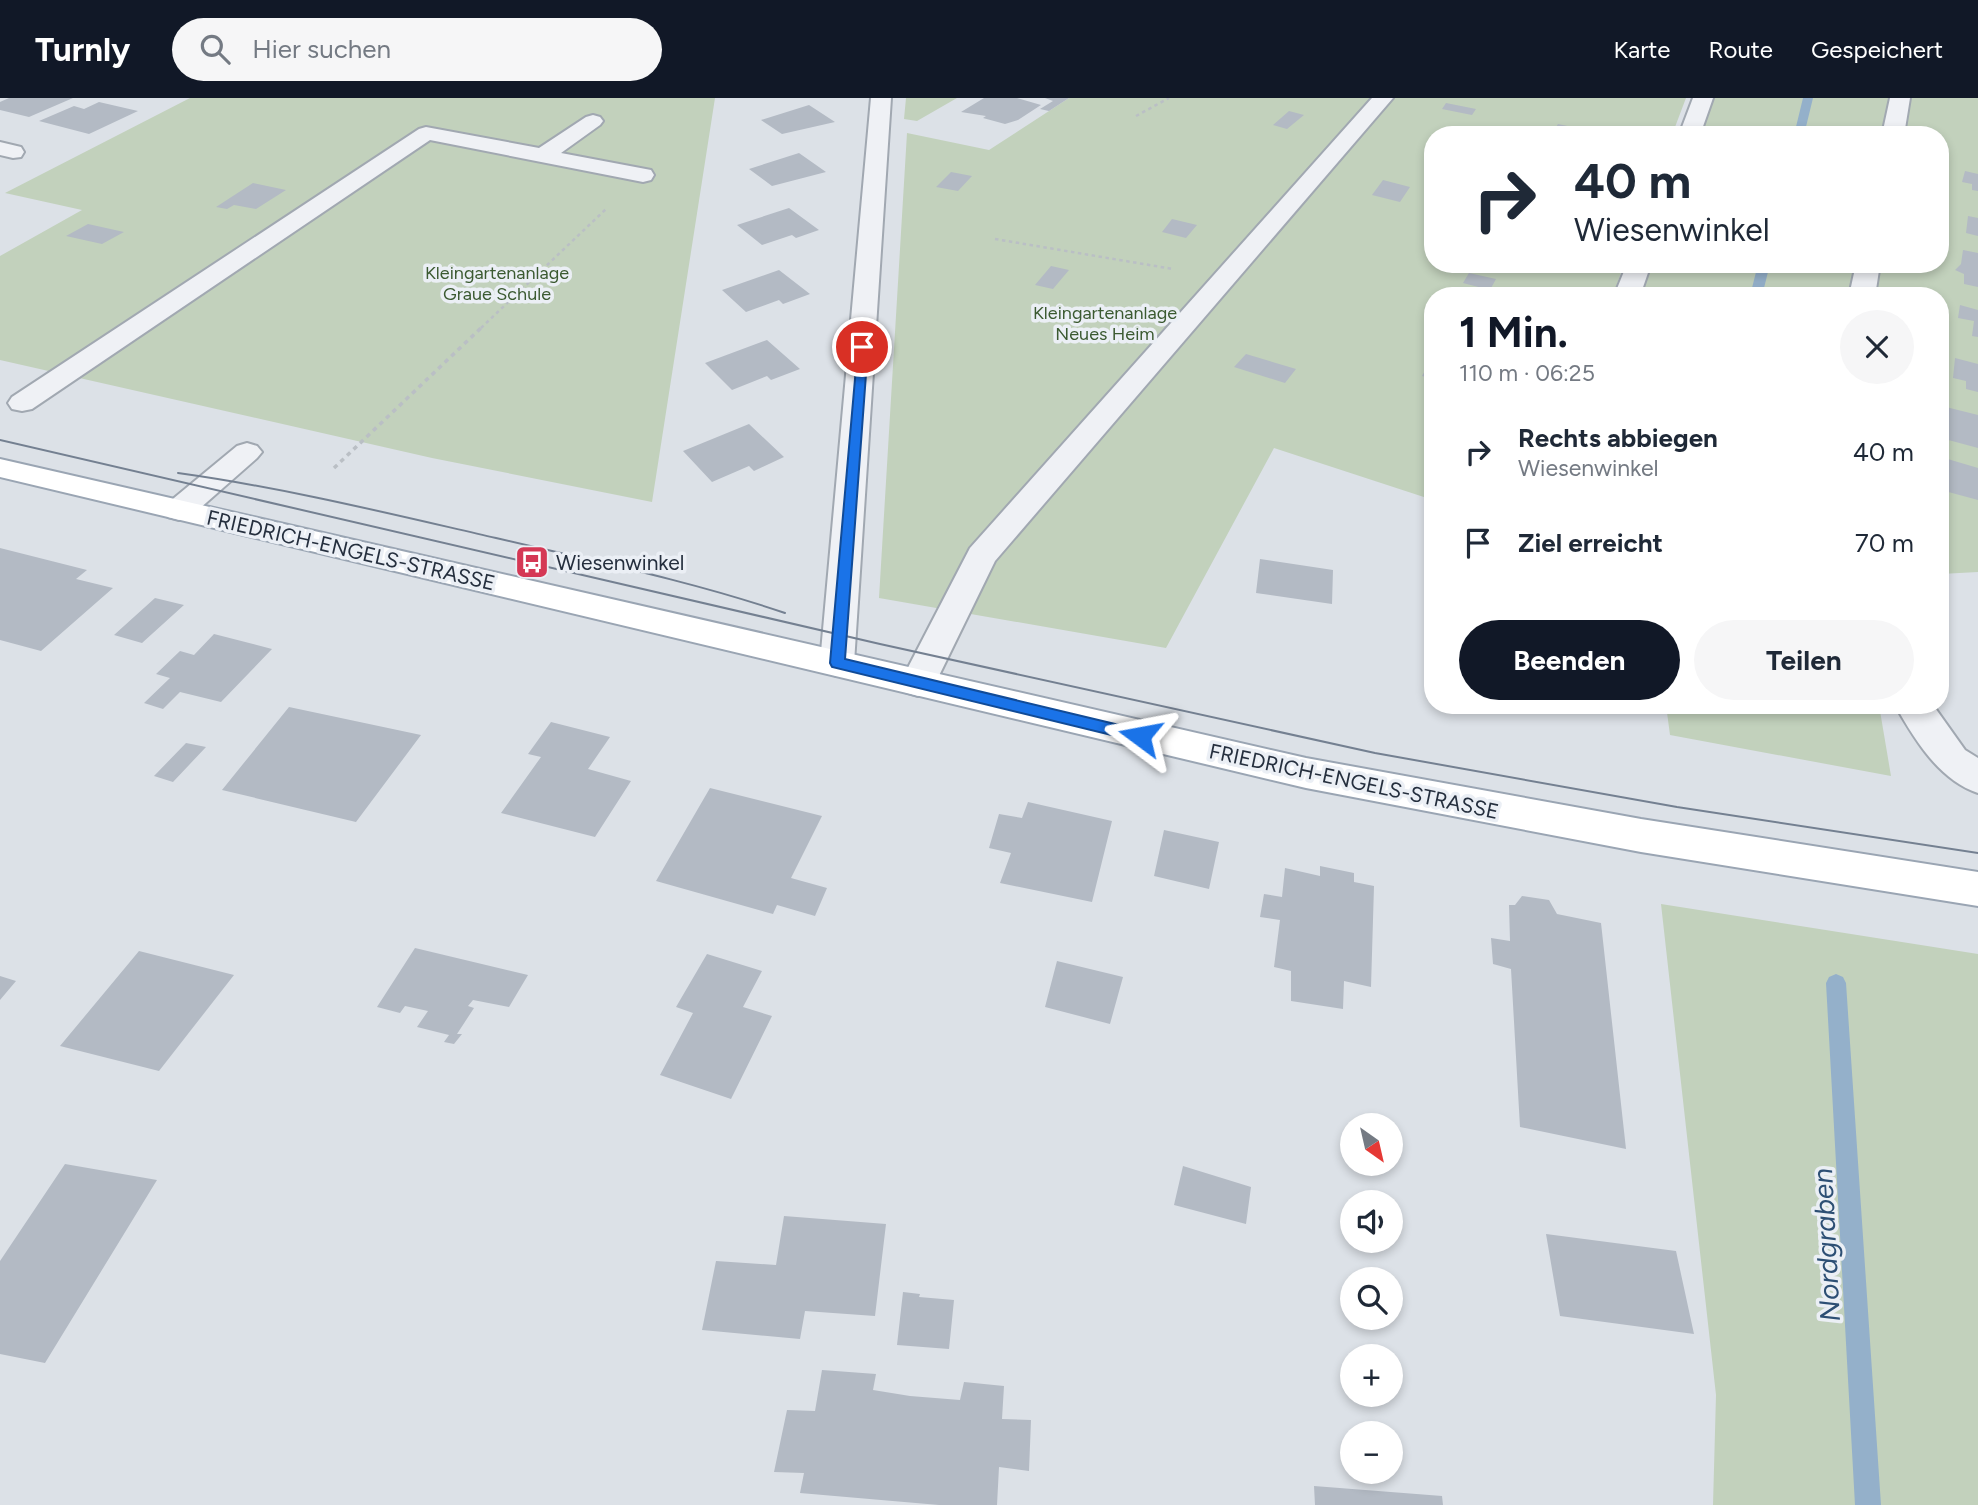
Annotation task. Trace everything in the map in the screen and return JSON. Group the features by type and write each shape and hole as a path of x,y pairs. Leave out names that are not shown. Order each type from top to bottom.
{"main road":[{"name":"FRIEDRICH-ENGELS-STRASSE","path":"0,468 1280,767 1470,806 1713,849 1978,889"}],"street":[{"path":"837,663 881,98"},
{"path":"918,683 981,556 1383,98"},
{"path":"1692,126 1703,98"},
{"path":"1895,126 1900,98"},
{"path":"542,156 593,121"},
{"path":"22,403 426,133 643,175"},
{"path":"179,510 247,452"},
{"path":"1919,714 1952,760 1978,778"}],"path":[{"path":"1136,116 1169,98"},
{"path":"334,468 643,175"},
{"path":"995,239 1226,278"}],"green space":[{"name":"Kleingartenanlage Graue Schule","path":"190,98 715,98 652,502 432,458 0,360 0,256 82,210 5,193"},
{"path":"906,98 957,98 917,121 904,119"},
{"name":"Kleingartenanlage Neues Heim","path":"1069,98 1686,98 1675,126 1424,126 1424,273 1621,273 1616,287 1424,287 1424,497 1274,448 1166,648 879,598 907,133 989,150"},
{"path":"1712,98 1978,98 1978,572 1949,574 1949,287 1624,287 1631,273 1949,273 1949,126 1699,126"},
{"path":"1667,714 1881,714 1891,776 1670,735"},
{"path":"1661,904 1978,954 1978,1505 1713,1505 1716,1395"}],"building":[{"path":"9,98 73,98 29,117 0,110 0,102"},
{"path":"984,98 1017,98 1041,105 1018,120 1005,124 983,118 986,116 961,112"},
{"path":"1045,98 1069,98 1049,111 1040,109 1053,101"},
{"path":"99,102 138,111 89,134 39,121 74,106 84,109"},
{"path":"1446,103 1476,109 1472,115 1442,109"},
{"path":"809,105 835,122 782,134 761,120"},
{"path":"1289,111 1304,115 1287,129 1273,125"},
{"path":"799,153 826,172 772,186 749,169"},
{"path":"1965,171 1978,174 1978,191 1972,190 1972,184 1962,182"},
{"path":"951,172 972,176 958,191 936,187"},
{"path":"1383,180 1410,187 1400,202 1372,195"},
{"path":"253,183 286,190 256,209 234,205 227,209 216,207"},
{"path":"789,208 819,230 762,245 737,225"},
{"path":"1968,216 1978,218 1978,236 1966,233"},
{"path":"1172,219 1197,225 1186,238 1162,232"},
{"path":"88,224 124,232 102,244 66,236"},
{"path":"1963,250 1978,253 1978,287 1964,284 1964,274 1955,270 1961,264"},
{"path":"1051,266 1069,270 1053,289 1035,285"},
{"path":"779,270 810,294 783,304 779,300 746,312 722,290"},
{"path":"1469,273 1496,279 1492,287 1463,283"},
{"path":"1960,305 1978,310 1978,337 1972,336 1974,321 1958,318"},
{"path":"767,340 800,369 771,380 767,376 732,390 705,363"},
{"path":"1246,354 1296,369 1285,383 1234,367"},
{"path":"1955,358 1978,364 1978,392 1966,389 1966,381 1953,378"},
{"path":"1949,408 1978,415 1978,448 1949,440"},
{"path":"749,424 784,457 754,471 749,466 712,482 683,451"},
{"path":"1949,459 1978,468 1978,500 1949,492"},
{"path":"0,548 87,570 76,579 113,588 41,651 0,640"},
{"path":"1260,559 1333,570 1332,604 1256,593"},
{"path":"155,598 184,605 142,643 114,635"},
{"path":"214,634 272,649 221,702 180,692 163,709 144,703 170,678 156,674 180,651 194,655"},
{"path":"289,707 421,735 356,822 222,790"},
{"path":"551,722 610,737 588,769 631,781 595,837 501,813 541,757 528,754"},
{"path":"186,743 206,747 173,782 154,776"},
{"path":"710,788 822,816 791,878 827,888 815,916 777,905 773,914 656,881"},
{"path":"1028,802 1112,821 1092,902 1000,883 1011,853 989,848 999,814 1022,818"},
{"path":"1164,830 1219,842 1209,889 1154,876"},
{"path":"1320,866 1354,873 1354,882 1374,886 1371,987 1344,981 1343,1009 1291,1001 1291,971 1274,967 1280,920 1260,917 1264,894 1282,897 1285,868 1320,876"},
{"path":"1522,896 1549,900 1557,914 1601,923 1626,1149 1520,1127 1511,969 1493,964 1491,938 1510,941 1509,905 1515,905"},
{"path":"415,948 528,975 509,1007 473,1000 468,1006 474,1008 457,1034 462,1034 454,1044 444,1042 449,1035 417,1027 428,1011 405,1006 400,1013 377,1007"},
{"path":"139,951 234,975 159,1071 60,1046"},
{"path":"707,954 762,971 743,1007 772,1016 731,1099 660,1075 693,1013 676,1007"},
{"path":"1057,961 1123,977 1110,1024 1045,1007"},
{"path":"0,976 16,981 0,1000"},
{"path":"65,1164 157,1180 45,1363 0,1354 0,1261"},
{"path":"1183,1166 1251,1187 1246,1224 1174,1205"},
{"path":"784,1216 886,1224 875,1316 805,1311 800,1339 702,1330 716,1261 776,1265"},
{"path":"1546,1234 1676,1251 1694,1334 1560,1316"},
{"path":"903,1292 920,1294 919,1297 954,1300 949,1349 897,1345"},
{"path":"822,1370 876,1374 873,1390 910,1396 960,1400 964,1382 1004,1386 1002,1419 1031,1420 1029,1471 999,1467 997,1505 939,1505 800,1493 804,1473 774,1472 787,1410 815,1411"},
{"path":"1314,1486 1442,1496 1443,1505 1315,1505"}],"waterway":[{"name":"Nordgraben","path":"1801,126 1808,98"},
{"name":"Nordgraben","path":"1758,287 1762,273"},
{"name":"Nordgraben","path":"1836,983 1868,1505"}],"tram line":[{"path":"0,440 880,644 1375,753 1677,807 1978,853"},
{"path":"178,473 298,494 605,563 678,581 785,613"}],"place":[{"name":"Wiesenwinkel","path":"532,562"}],"route":[{"path":"862,347 837,663 1140,736"}]}
